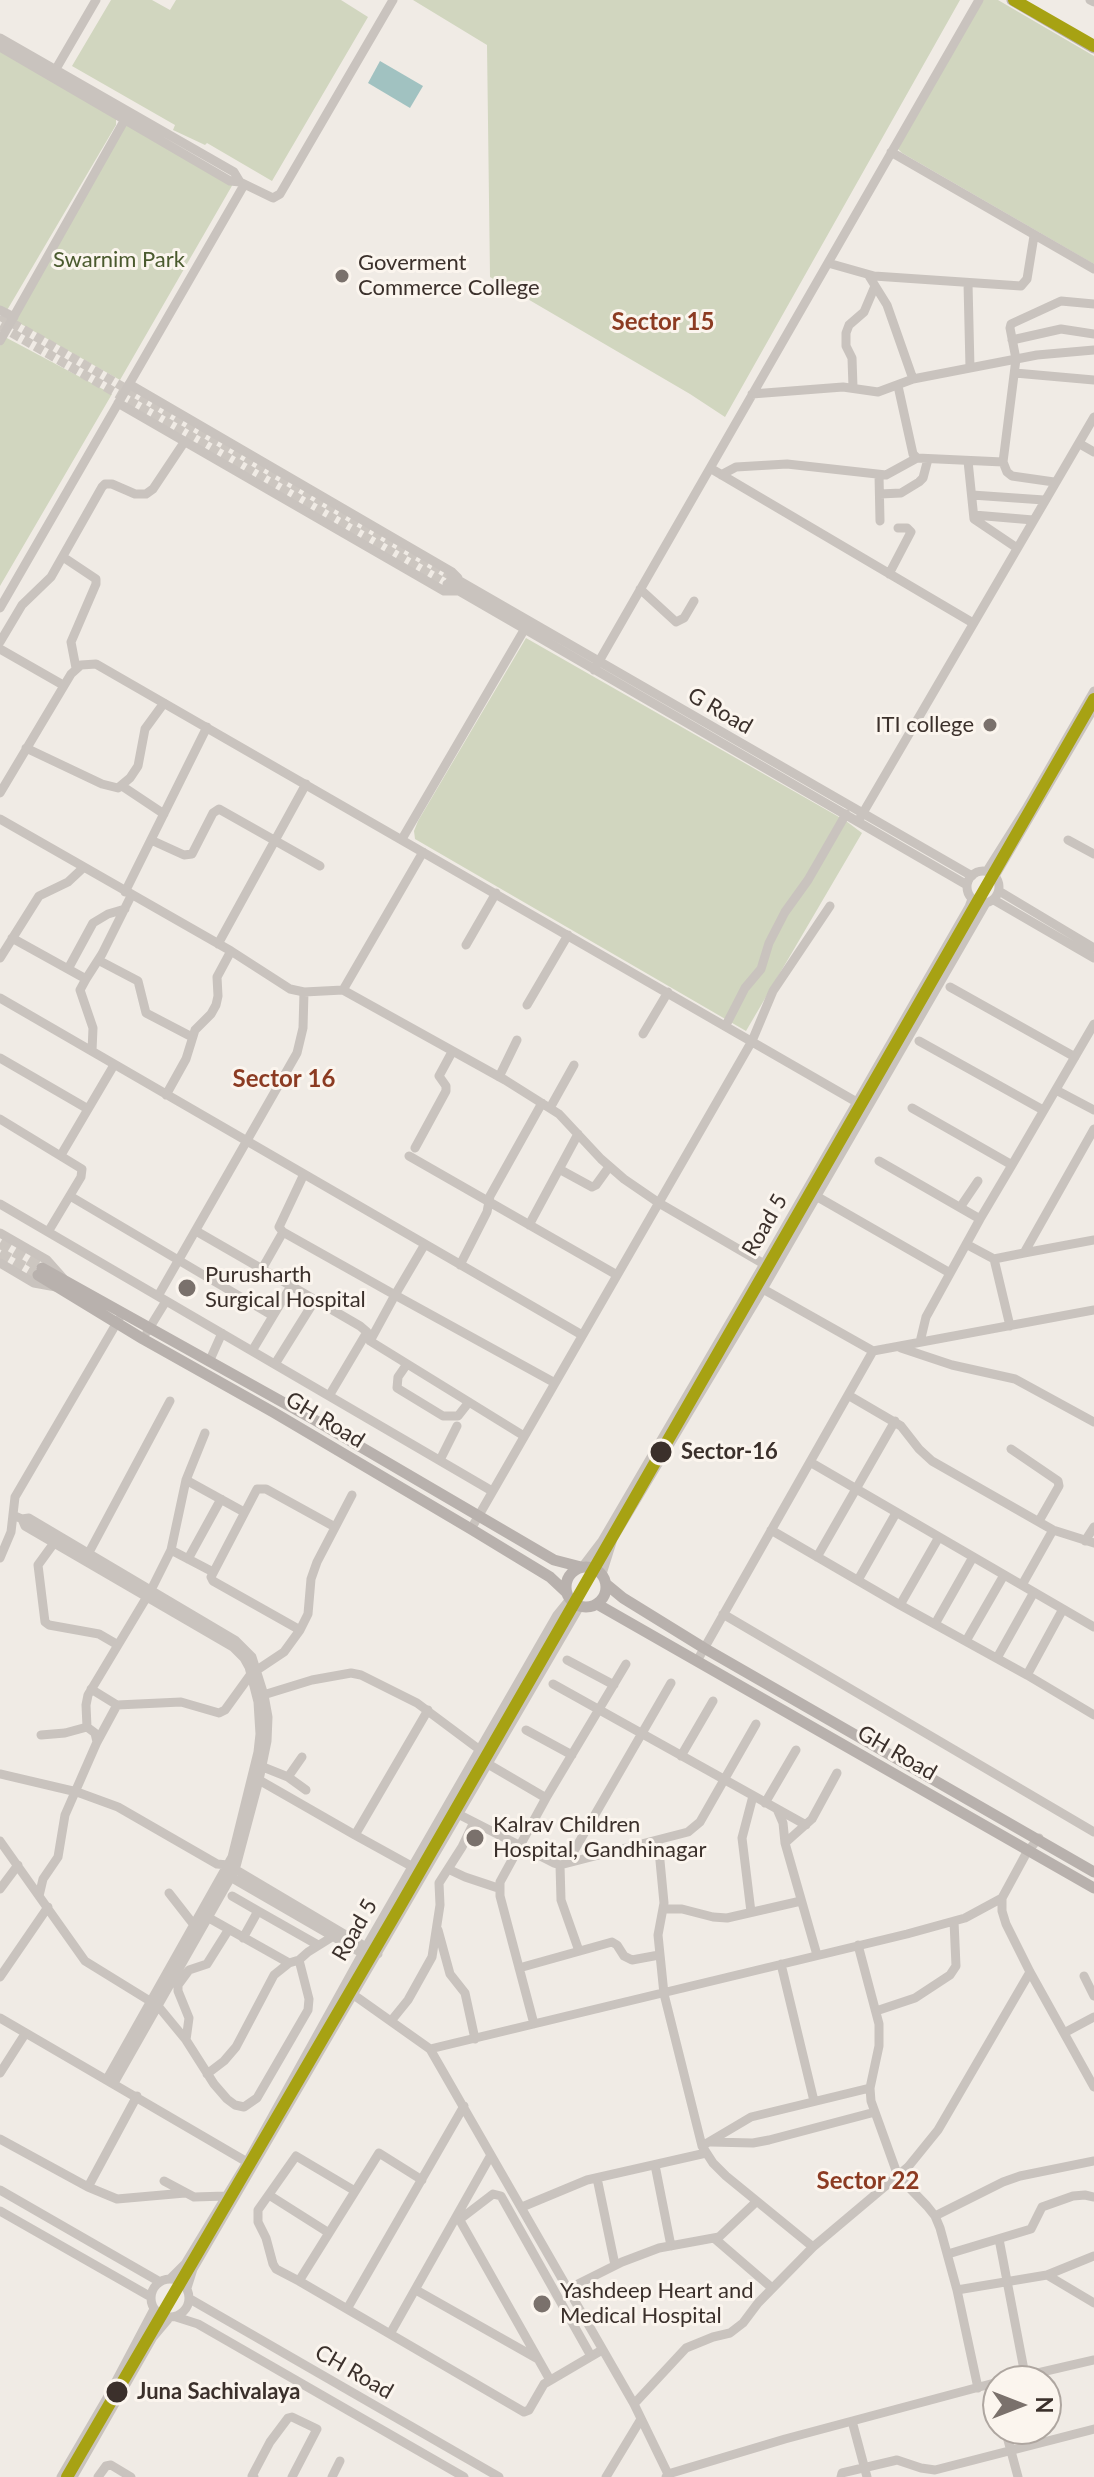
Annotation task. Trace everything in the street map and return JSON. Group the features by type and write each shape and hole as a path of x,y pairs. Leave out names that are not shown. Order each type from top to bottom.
{"main road":[{"path":"1012,0 1028,2 1094,39"},
{"path":"1028,2 1094,48"},
{"name":"GH Road","path":"40,1272 550,1577 572,1599"},
{"name":"GH Road","path":"146,1334 209,1362 554,1560 582,1567"},
{"path":"582,1567 594,1568 604,1579 604,1596 597,1604 572,1599 565,1586 570,1574 582,1567"},
{"name":"GH Road","path":"604,1579 623,1598 704,1648 1093,1867"},
{"name":"GH Road","path":"597,1604 1094,1888"}],"street":[{"path":"54,73 96,0"},
{"path":"0,38 230,181 276,198 393,0"},
{"path":"596,666 979,0"},
{"path":"0,47 54,73"},
{"path":"1,338 127,116"},
{"path":"891,152 1094,269"},
{"path":"0,608 242,183"},
{"path":"828,263 869,276 1015,286 1024,284 1034,236"},
{"path":"869,276 892,316 913,379"},
{"path":"968,283 970,368"},
{"path":"853,387 852,358 846,346 846,333 849,325 864,312 875,286"},
{"path":"1054,482 1012,476 1003,462 1016,359 1010,328 1014,321 1056,302 1066,300 1094,304"},
{"path":"0,310 14,317"},
{"path":"1012,340 1061,329 1094,334"},
{"path":"752,394 853,387 878,392 913,379 1037,355 1094,350"},
{"path":"1015,373 1094,380"},
{"path":"118,403 444,591 461,587 452,572 129,384"},
{"path":"898,386 913,454 922,458 1003,462"},
{"path":"861,817 1094,417"},
{"path":"0,642 19,610 51,577 102,487 112,484 135,494 150,492 185,441"},
{"path":"1080,444 1094,452"},
{"path":"721,475 741,466 796,464 879,475 895,472 922,458"},
{"path":"880,494 901,493 919,482 923,478 922,458"},
{"path":"968,461 976,521 1017,548"},
{"path":"710,468 973,623"},
{"path":"879,475 880,521"},
{"path":"972,495 1044,500"},
{"path":"974,515 1033,520"},
{"path":"889,574 910,535 907,528 898,528"},
{"path":"63,557 96,579 71,642 76,668"},
{"name":"G Road","path":"449,580 846,814 861,817"},
{"path":"640,589 676,622 684,618 694,601"},
{"path":"402,839 527,625"},
{"path":"0,649 63,685"},
{"path":"1,791 63,685 76,668 96,664 863,1105"},
{"name":"G Road","path":"596,666 970,880"},
{"path":"991,873 1094,691"},
{"path":"26,748 102,784 118,788 138,766 145,729 164,703"},
{"path":"991,873 1094,708"},
{"path":"92,1051 93,1028 80,990 125,909 128,894 151,840 207,727"},
{"path":"218,944 306,784"},
{"path":"122,786 164,814"},
{"path":"151,840 184,855 192,854 213,813 219,809 320,866"},
{"path":"726,1025 745,988 761,969 769,943 785,912 808,880 846,814"},
{"path":"0,819 231,951 290,989 304,992 343,990 499,1077 559,1114 609,1167 659,1203 764,1264"},
{"path":"1068,840 1094,854"},
{"path":"343,990 423,852"},
{"path":"0,958 39,896 68,882 83,868"},
{"path":"976,872 991,873 1000,885 993,898 980,903 972,899 970,880 976,872"},
{"path":"466,945 496,893"},
{"path":"993,898 1094,948"},
{"path":"993,898 1094,958"},
{"name":"Road 5","path":"582,1567 602,1541 764,1264 993,898"},
{"name":"Road 5","path":"604,1579 613,1539 816,1196 972,899"},
{"path":"471,1529 752,1041 773,991 830,906"},
{"path":"68,969 93,923 125,909"},
{"path":"527,1005 568,935"},
{"path":"12,938 86,979"},
{"path":"166,1095 186,1059 192,1037 216,1005 217,977 231,951"},
{"path":"98,960 138,981 146,1013 192,1037"},
{"path":"950,987 1075,1057"},
{"path":"146,1334 178,1261 297,1053 303,1028 304,992"},
{"path":"643,1034 668,992"},
{"path":"0,998 582,1335"},
{"path":"920,1342 926,1317 950,1273 1094,1024"},
{"path":"499,1077 517,1040"},
{"path":"919,1041 1043,1110"},
{"path":"452,1052 439,1076 446,1091 412,1152 489,1202 617,1275"},
{"path":"0,1058 88,1109"},
{"path":"61,1155 114,1065"},
{"path":"460,1265 487,1212 490,1196 574,1065"},
{"path":"1056,1090 1094,1110"},
{"path":"912,1108 1012,1165"},
{"path":"0,1119 82,1169 81,1177 48,1232"},
{"path":"1024,1253 1094,1129"},
{"path":"529,1225 578,1134"},
{"path":"879,1161 980,1219"},
{"path":"559,1169 592,1187 609,1167"},
{"path":"304,1174 279,1227 283,1232 555,1383"},
{"path":"961,1206 978,1181"},
{"path":"70,1196 273,1316"},
{"path":"816,1196 950,1273"},
{"path":"0,1204 492,1491"},
{"path":"196,1231 315,1300 407,1364 524,1436"},
{"path":"262,1269 283,1232"},
{"path":"0,1233 47,1260 62,1284"},
{"path":"966,1244 994,1259 1094,1240"},
{"path":"329,1396 425,1244"},
{"path":"994,1259 1010,1326"},
{"path":"0,1263 34,1283 62,1284"},
{"path":"252,1351 291,1286"},
{"path":"763,1289 873,1351 1094,1310"},
{"path":"275,1364 315,1300"},
{"path":"86,1557 25,1526 18,1517 15,1497 120,1318"},
{"path":"209,1362 222,1333"},
{"path":"897,1347 952,1365 1015,1379 1094,1422"},
{"path":"697,1661 873,1351"},
{"path":"407,1364 398,1377 397,1388 443,1416 458,1416 469,1402"},
{"path":"848,1395 895,1421 932,1461 1053,1530 1090,1542 1094,1527"},
{"path":"86,1557 170,1401"},
{"path":"817,1557 895,1421"},
{"path":"440,1460 457,1426"},
{"path":"87,1727 86,1705 91,1689 171,1550 186,1480 205,1433"},
{"path":"1011,1449 1058,1481 1059,1486 1039,1521"},
{"path":"810,1462 1094,1627"},
{"path":"186,1480 244,1512"},
{"path":"300,1630 213,1581 213,1572 257,1489 262,1488 335,1527"},
{"path":"91,1689 117,1705 181,1702 219,1713 225,1710 254,1672 284,1652 300,1630 308,1614 311,1579 317,1562 352,1495"},
{"path":"188,1559 221,1499"},
{"path":"858,1580 896,1513"},
{"path":"18,1517 29,1518 86,1557 242,1645 252,1657 268,1729 263,1767 209,1918 155,2003"},
{"path":"0,1558 18,1517"},
{"path":"771,1530 1094,1715"},
{"path":"1022,1585 1053,1530"},
{"path":"900,1605 939,1537"},
{"path":"54,1543 38,1565 45,1622 99,1634 118,1645"},
{"path":"171,1550 213,1572"},
{"path":"935,1624 973,1557"},
{"path":"966,1641 1004,1575"},
{"path":"997,1658 1034,1592"},
{"name":"Road 5","path":"171,2278 185,2264 247,2162 364,1950 557,1615 572,1599"},
{"name":"Road 5","path":"187,2288 193,2269 488,1764 572,1599"},
{"path":"1027,1675 1063,1609"},
{"path":"723,1614 1094,1832"},
{"path":"567,1660 614,1685"},
{"path":"534,2024 498,1888 546,1798 626,1664"},
{"path":"261,1696 312,1680 351,1673 361,1675 428,1710 480,1750"},
{"path":"579,1951 561,1900 564,1864 671,1683"},
{"path":"553,1684 806,1825"},
{"path":"111,2081 194,1925 227,1870 258,1752 261,1696"},
{"path":"681,1756 713,1701"},
{"path":"39,1896 43,1879 58,1857 65,1815 117,1705"},
{"path":"355,1835 428,1710"},
{"path":"458,1814 564,1864 688,1832 695,1828 756,1724"},
{"path":"41,1735 87,1727"},
{"path":"87,1727 95,1733 97,1742"},
{"path":"526,1730 572,1755"},
{"path":"765,1803 796,1750"},
{"path":"288,1777 302,1757"},
{"path":"488,1764 546,1798"},
{"path":"263,1767 288,1777 306,1790"},
{"path":"785,1843 812,1819 837,1773"},
{"path":"0,1774 77,1792 118,1807 376,1957"},
{"path":"259,1780 413,1867"},
{"path":"751,1912 742,1838 753,1796"},
{"path":"777,1809 817,1955"},
{"path":"391,2021 408,2000 429,1964 440,1905 439,1883 474,1822"},
{"path":"1039,1838 1027,1852 1002,1898 1002,1911 1030,1972 1094,2086"},
{"path":"658,1840 663,1909 658,1935 664,1994 706,2147 713,2163 813,2247"},
{"path":"0,1841 85,1961 155,2003 186,2040 227,2099 244,2107 257,2098 308,2010 309,1999 294,1962 209,1918"},
{"path":"0,1889 18,1865"},
{"path":"1082,1882 1093,1867"},
{"path":"448,1869 498,1888"},
{"path":"169,1893 194,1925"},
{"path":"232,1896 318,1945"},
{"path":"430,2049 954,1921 1002,1898"},
{"path":"663,1909 682,1909 727,1918 801,1901"},
{"path":"0,1977 48,1907"},
{"path":"243,1938 258,1911"},
{"path":"876,2011 915,1998 950,1975 956,1966 954,1921"},
{"path":"437,1926 450,1974 465,1993 475,2039"},
{"path":"186,2040 189,2018 178,1985 189,1970 207,1964 229,1929"},
{"path":"207,2074 236,2047 274,1975 336,1934"},
{"path":"519,1968 612,1942 632,1960 659,1955"},
{"path":"858,1945 879,2024 879,2046 870,2088 875,2112 898,2176 935,2216 948,2254 978,2388"},
{"path":"781,1964 814,2101"},
{"path":"634,2404 686,2348 730,2333 743,2323 813,2247 898,2176 925,2149 1030,1972"},
{"path":"1084,1976 1094,1996"},
{"path":"343,1988 430,2049 634,2404 667,2476 852,2421 982,2387"},
{"path":"1064,2033 1094,2017"},
{"path":"0,2018 247,2162"},
{"path":"0,2073 25,2034"},
{"path":"522,2207 597,2178 655,2165 706,2147 751,2117 870,2088"},
{"path":"88,2187 137,2096"},
{"path":"347,2309 464,2106"},
{"path":"706,2147 769,2140 875,2112"},
{"path":"0,2139 107,2196 125,2200 185,2193"},
{"path":"299,2281 379,2153 422,2180"},
{"path":"390,2334 459,2218 491,2155"},
{"path":"355,2191 296,2156 258,2210 258,2222 276,2269 524,2412 529,2410 538,2392 550,2380 602,2350"},
{"path":"935,2216 1020,2176 1094,2161"},
{"path":"655,2165 671,2246"},
{"path":"597,2178 615,2265"},
{"path":"164,2181 200,2198 226,2196"},
{"path":"0,2190 160,2282"},
{"path":"459,2218 493,2194 501,2196 591,2356"},
{"path":"269,2195 329,2233"},
{"path":"948,2254 1031,2229 1042,2207 1073,2196 1094,2197"},
{"path":"568,2289 615,2265 671,2246 723,2235 756,2202"},
{"path":"0,2211 151,2297"},
{"path":"459,2218 550,2380"},
{"path":"714,2238 772,2288"},
{"path":"999,2239 1027,2365"},
{"path":"957,2290 1047,2275 1094,2256"},
{"path":"1005,2265 1023,2280"},
{"path":"1047,2275 1094,2303"},
{"path":"73,2477 153,2337 172,2318 186,2311 190,2299 187,2288 171,2278 160,2282 151,2297 158,2314 172,2318"},
{"path":"416,2290 539,2359"},
{"name":"CH Road","path":"190,2299 499,2477"},
{"path":"61,2477 154,2309"},
{"name":"CH Road","path":"172,2318 198,2324 464,2477"},
{"path":"1062,2368 1094,2360"},
{"path":"254,2477 270,2442 292,2417 317,2429 292,2477"},
{"path":"606,2477 641,2419"},
{"path":"852,2421 865,2472"},
{"path":"1062,2432 1094,2429"},
{"path":"1009,2445 1018,2477"},
{"path":"841,2477 842,2473 865,2472 897,2460 935,2470 1011,2451 1023,2445"},
{"path":"332,2477 340,2461"},
{"path":"98,2477 106,2466 111,2465 131,2477"}],"green space":[{"path":"111,0 152,0 170,10 176,0 341,0 368,17 272,181 207,143 205,145 173,130 175,125 72,66"},
{"path":"413,0 960,0 725,417 490,277 487,45"},
{"path":"977,0 998,0 1094,56 1094,264 902,153 894,145"},
{"path":"0,50 116,116 116,125 6,312 0,309"},
{"name":"Swarnim Park","path":"127,123 233,184 120,380 14,320"},
{"path":"5,337 112,394 0,586 0,346"},
{"path":"526,638 862,833 746,1031 415,839 418,821"}],"water":[{"path":"380,61 423,86 410,108 368,83"}],"tunnel":[{"path":"0,316 451,576"},
{"path":"0,326 447,584"},
{"path":"0,1243 42,1268"},
{"path":"0,1253 38,1275"}],"transit line":[{"path":"1014,0 1094,46"},
{"path":"67,2477 399,1908 1094,699"}],"place":[{"name":"Goverment Commerce College","path":"342,276"},
{"name":"ITI college","path":"990,725"},
{"name":"Purusharth Surgical Hospital","path":"187,1288"},
{"name":"Sector-16","path":"661,1452"},
{"name":"Kalrav Children Hospital, Gandhinagar","path":"475,1838"},
{"name":"Yashdeep Heart and Medical Hospital","path":"542,2304"},
{"name":"Juna Sachivalaya","path":"117,2392"}],"district":[{"name":"Sector 15","path":"663,322"},
{"name":"Sector 16","path":"284,1079"},
{"name":"Sector 22","path":"868,2181"}]}
